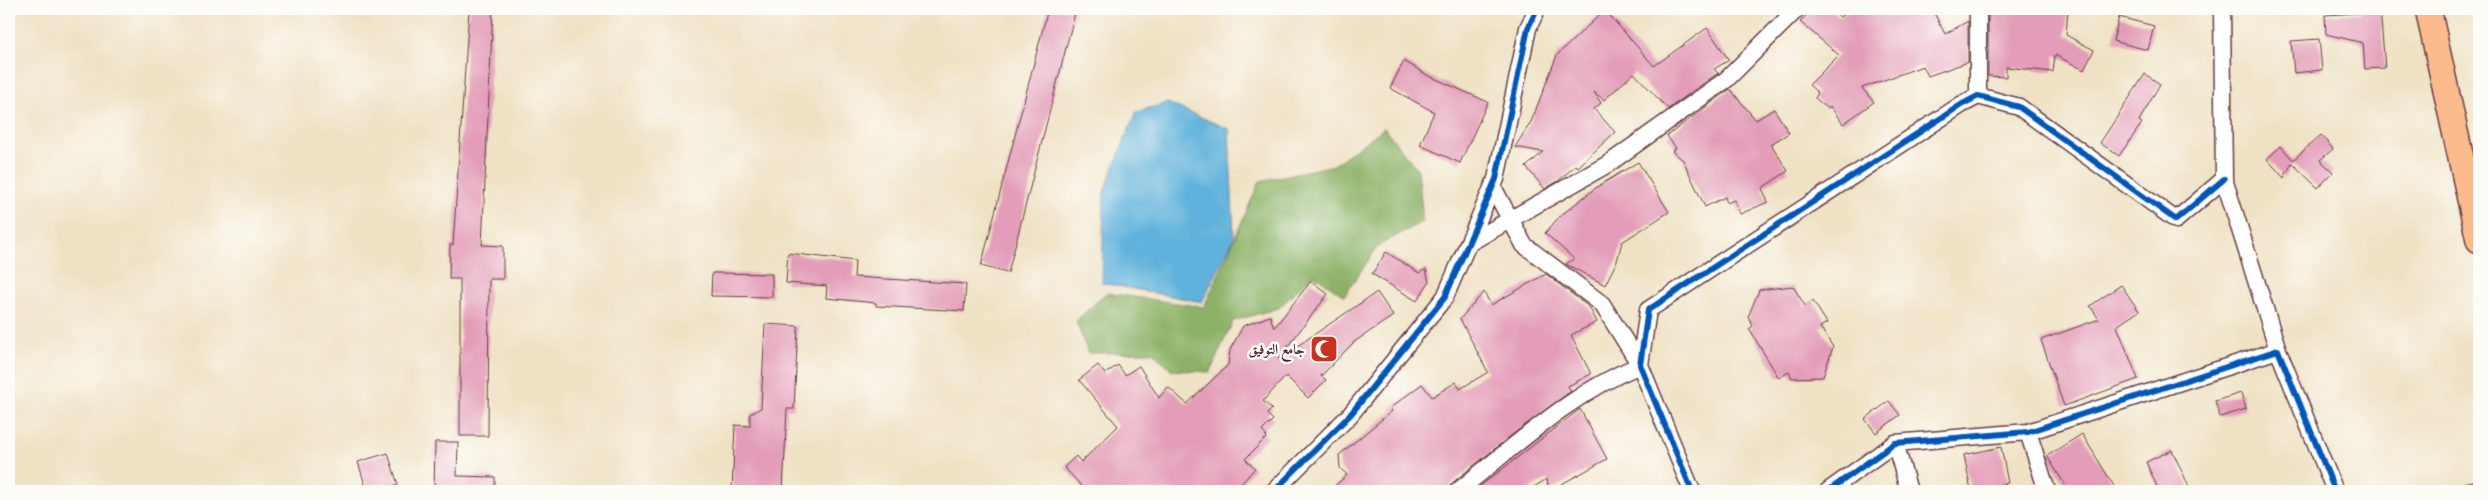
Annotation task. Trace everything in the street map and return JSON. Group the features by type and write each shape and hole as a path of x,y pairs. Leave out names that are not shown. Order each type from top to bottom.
{"main road":[{"path":"2428,9 2479,240"}],"street":[{"path":"1275,491 1350,415 1446,297 1493,187 1528,28 1537,9"},
{"path":"1469,243 1608,164 1726,79 1797,9"},
{"path":"1978,9 1978,96"},
{"path":"2222,9 2224,179 2278,350 2335,491"},
{"path":"1640,366 1648,310 1960,105 1978,96 2019,106 2176,220 2224,179"},
{"path":"1493,187 1524,246 1602,304 1640,366 1692,491"},
{"path":"1828,491 1895,443 2028,432 2278,350"},
{"path":"1458,491 1544,422 1610,378 1640,366"},
{"path":"2028,432 2047,491"},
{"path":"1895,443 1910,491"},
{"path":"2467,491 2479,489"}],"green space":[{"path":"1384,128 1418,170 1423,221 1378,246 1344,296 1313,274 1279,308 1233,321 1210,372 1172,370 1152,352 1088,353 1076,321 1106,293 1204,307 1260,181 1334,165"}],"water":[{"path":"1167,103 1229,129 1234,238 1202,302 1102,283 1104,192 1136,112"}],"building":[{"path":"469,9 493,9 482,245 503,246 503,279 489,279 488,436 460,436 460,279 449,279 450,245 453,245"},
{"path":"1048,9 1076,9 1008,273 981,266"},
{"path":"1812,9 1831,9 1840,17 1852,9 1932,9 1945,34 1968,21 1968,62 1928,76 1923,66 1862,88 1874,102 1843,124 1830,106 1828,109 1815,98 1818,93 1809,85 1839,55 1800,22"},
{"path":"1988,9 2068,9 2066,35 2094,50 2084,70 2055,55 2053,72 2006,67 2006,77 1988,76"},
{"path":"2380,9 2385,68 2365,69 2363,43 2326,34 2325,15 2360,13 2360,10"},
{"path":"1605,10 1654,66 1707,28 1729,60 1714,69 1718,73 1668,109 1634,73 1604,100 1594,92 1601,103 1594,109 1615,132 1578,167 1576,165 1558,181 1545,189 1526,167 1543,152 1515,147 1531,122 1557,55"},
{"path":"2119,17 2154,26 2148,50 2113,41"},
{"path":"2319,39 2322,70 2294,73 2291,41"},
{"path":"1404,61 1427,75 1488,102 1460,163 1420,145 1434,112 1390,88"},
{"path":"2145,74 2160,84 2139,121 2142,123 2119,156 2100,143"},
{"path":"1730,89 1756,120 1774,109 1789,133 1771,144 1788,171 1762,188 1768,202 1740,214 1734,200 1727,203 1725,197 1705,207 1683,160 1672,151 1676,148 1667,136"},
{"path":"2321,135 2333,149 2320,160 2333,172 2318,188 2292,163 2284,178 2267,159 2281,146 2293,160"},
{"path":"1638,162 1669,212 1622,242 1617,261 1605,285 1566,264 1574,259 1545,233 1560,216 1597,187"},
{"path":"1386,252 1419,273 1426,269 1429,282 1417,301 1372,274"},
{"path":"788,253 855,261 854,277 966,284 964,311 876,306 876,303 826,298 827,286 786,283"},
{"path":"712,273 772,274 772,297 711,296"},
{"path":"1546,274 1589,307 1597,322 1571,335 1591,374 1568,386 1571,391 1452,483 1448,491 1329,491 1347,475 1340,468 1339,455 1392,411 1390,408 1422,384 1432,397 1456,382 1460,389 1488,372 1460,319 1484,292 1491,305"},
{"path":"1311,281 1328,294 1278,359 1377,292 1393,316 1354,342 1321,376 1326,380 1308,398 1286,376 1263,401 1272,409 1267,414 1273,420 1262,431 1267,437 1245,459 1255,468 1235,491 1086,491 1064,467 1076,456 1081,462 1118,426 1079,380 1098,365 1105,374 1118,365 1125,375 1139,366 1159,398 1168,387 1187,404 1228,365 1230,350 1243,326 1270,316 1274,328"},
{"path":"2121,285 2139,311 2117,326 2138,379 2064,406 2041,340 2099,319 2090,306"},
{"path":"1793,286 1805,306 1813,301 1827,323 1820,327 1833,347 1823,377 1792,378 1789,372 1779,378 1749,329 1753,326 1748,317 1759,290"},
{"path":"765,324 798,326 794,409 787,409 783,491 732,491 735,425 750,426 750,414 761,408"},
{"path":"2241,393 2246,409 2220,417 2215,401"},
{"path":"1889,401 1900,415 1876,433 1865,419"},
{"path":"1580,409 1607,459 1549,491 1547,479 1527,491 1474,491"},
{"path":"2082,434 2117,491 2069,491 2047,456"},
{"path":"435,442 458,442 457,476 495,477 495,491 434,491"},
{"path":"2001,447 2008,483 1971,490 1964,455"},
{"path":"2172,450 2191,491 2159,491 2146,462"},
{"path":"388,453 398,485 377,491 367,491 358,462"}],"cycle path":[{"path":"1274,491 1350,415 1445,297 1496,179 1528,28 1537,9"},
{"path":"1692,491 1640,365 1648,310 1961,105 1978,96 2019,107 2176,220 2224,179"},
{"path":"1828,491 1895,443 2028,432 2278,350 2335,491"}],"place":[{"name":"جامع التوفيق","path":"1324,349"}]}
